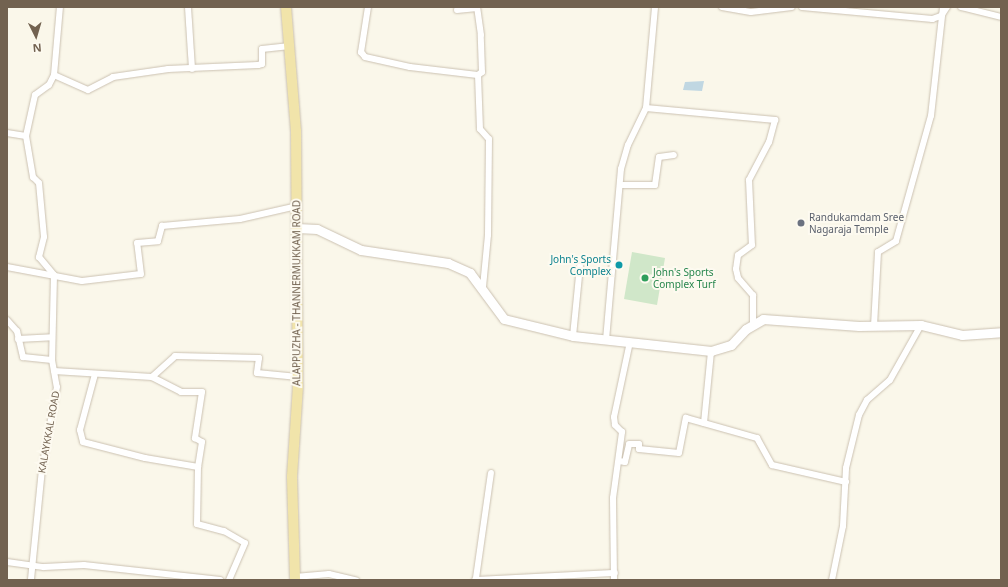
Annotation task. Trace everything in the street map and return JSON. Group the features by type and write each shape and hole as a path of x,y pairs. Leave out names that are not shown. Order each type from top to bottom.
{"main road":[{"name":"ALAPPUZHA - THANNERMUKKAM ROAD","path":"286,7 290,46 297,206 298,378 292,477 295,578"}],"street":[{"path":"54,275 39,257 44,237 39,183 33,177 26,136 35,95 49,86 54,75 60,7"},
{"path":"188,7 192,70"},
{"path":"368,7 361,52 365,57 410,67 478,75"},
{"path":"606,340 621,185 628,145 646,108 655,7"},
{"path":"722,7 751,12 792,7"},
{"path":"802,7 932,19 941,16 947,7"},
{"path":"874,326 878,252 896,241 931,116 943,7"},
{"path":"961,7 1001,17"},
{"path":"456,10 477,8 482,72 478,75 480,129 489,139 488,235 483,287"},
{"path":"54,75 88,90 113,78 168,69 192,70 258,65 262,64 262,48 290,46"},
{"path":"646,108 775,120 769,142 749,180 752,245 738,254 736,269 738,278 753,295 753,323"},
{"path":"7,133 26,136"},
{"path":"621,185 655,185 659,157 674,155"},
{"path":"7,267 82,281 141,274 137,243 158,241 162,226 240,219 297,206"},
{"path":"297,228 317,229 361,250 448,263 470,273 483,287 494,310 504,319 573,336 711,351 731,345 753,323 773,319 874,326 921,326 962,335 1001,332"},
{"path":"573,336 580,266"},
{"name":"KALAYKKAL ROAD","path":"30,580 42,469 57,387 52,360 54,275"},
{"path":"7,320 17,331 23,357 52,360"},
{"path":"832,580 843,526 846,482 859,415 867,400 890,380 921,326"},
{"path":"18,339 52,337"},
{"path":"491,473 475,579 614,577 613,498 622,432 615,425 614,417 630,342"},
{"path":"704,423 711,351"},
{"path":"152,377 174,356 259,358 257,373 298,378"},
{"path":"54,371 152,377 182,392 202,392 195,438 202,442 198,467 197,524 224,531 245,543 229,580"},
{"path":"95,374 80,430 83,442 145,458 198,467"},
{"path":"619,461 625,462 629,444 639,444 639,449 680,453 686,418 757,438 772,465 846,482"},
{"path":"7,562 32,566 84,565 220,580"},
{"path":"295,578 329,574 356,580"}],"green space":[{"name":"John's Sports Complex Turf","path":"632,252 665,258 657,305 624,299"}],"water":[{"path":"704,81 702,91 683,90 685,82"}],"place":[{"name":"Randukamdam Sree Nagaraja Temple","path":"801,223"},
{"name":"John's Sports Complex","path":"619,265"},
{"name":"John's Sports Complex Turf","path":"645,278"}]}
